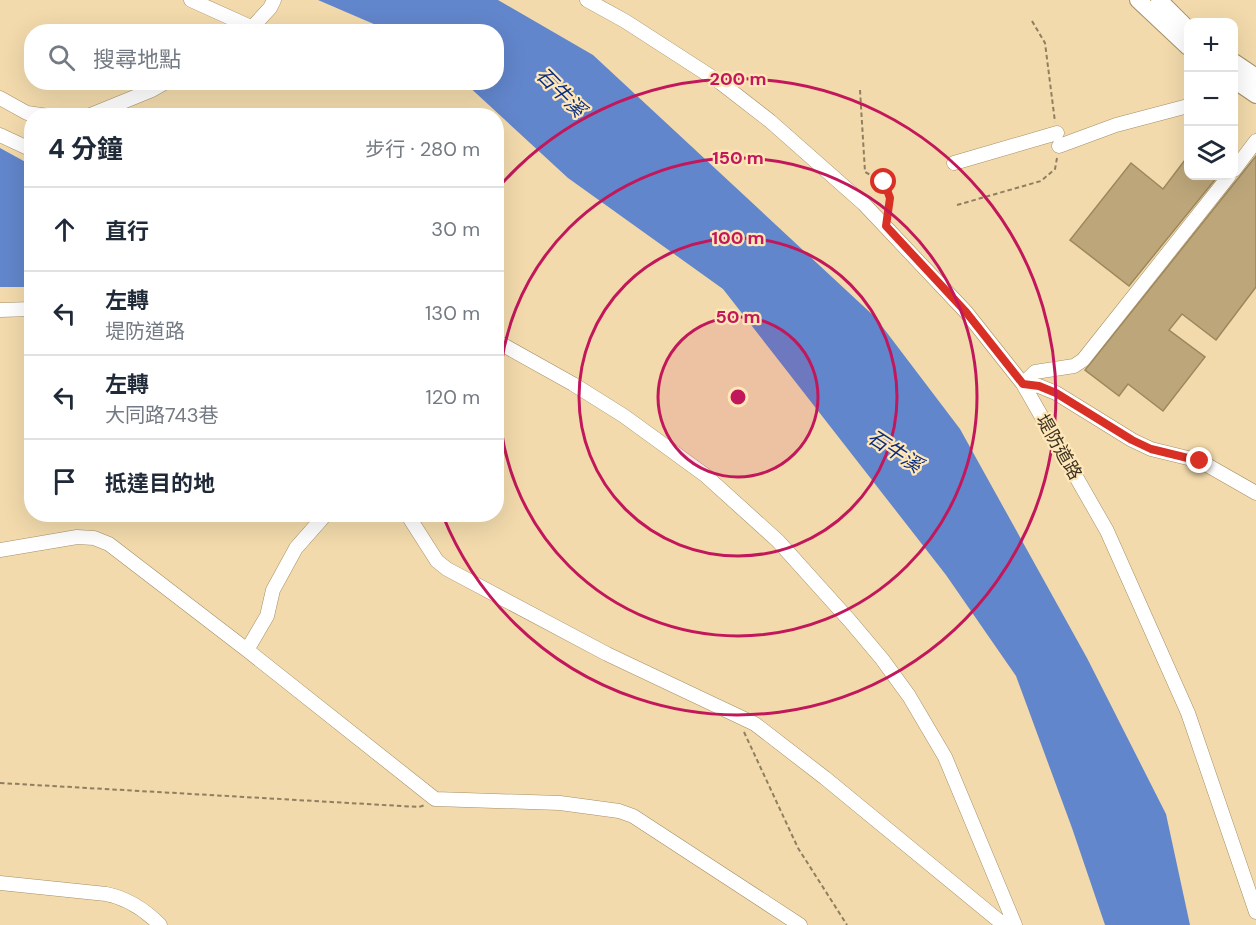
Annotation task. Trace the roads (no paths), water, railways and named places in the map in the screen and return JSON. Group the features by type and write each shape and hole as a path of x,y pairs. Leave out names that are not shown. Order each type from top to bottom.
{"main road":[{"path":"1138,0 1184,43"},
{"path":"1159,0 1184,25"},
{"path":"1238,70 1249,89"}],"street":[{"path":"191,0 238,24"},
{"name":"堤防道路","path":"586,0 625,21 721,83 770,121 886,226 966,312 1023,384 1107,531 1188,712 1256,912"},
{"path":"255,24 272,4"},
{"path":"108,108 152,90"},
{"path":"0,99 24,112"},
{"path":"954,163 1184,107"},
{"path":"0,126 6,138 24,146"},
{"path":"1238,164 1256,141"},
{"path":"1023,384 1035,372 1074,366 1083,360 1226,180"},
{"path":"0,310 24,309"},
{"path":"504,346 624,416 705,475 778,541 850,621 909,696 945,757 1015,925"},
{"path":"1023,384 1039,386 1056,393 1132,440 1151,449 1200,461 1256,493"},
{"path":"247,650 267,616 273,590 296,548 319,522"},
{"path":"412,522 437,561 447,569 607,654 755,724 825,778 1004,925"},
{"path":"0,550 77,537 94,538 109,544 435,799 560,803 619,811 633,816 800,925"},
{"path":"0,883 120,897 132,903 160,925"}],"water":[{"name":"石牛溪","path":"318,0 498,0 593,55 875,317 960,429 1087,658 1166,814 1190,925 1105,925 1016,676 946,575 723,289 568,178 504,119 504,108 492,108 473,90 504,90 504,24 374,24"},
{"path":"0,148 24,161 24,287 0,287"}]}
